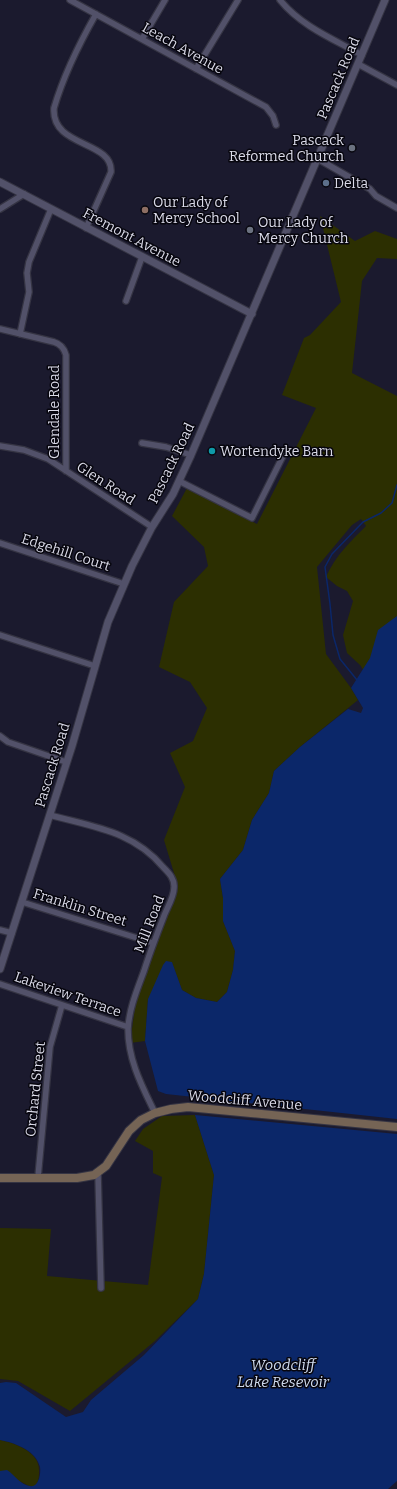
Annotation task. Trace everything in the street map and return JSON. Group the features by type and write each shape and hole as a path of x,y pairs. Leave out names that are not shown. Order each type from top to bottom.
{"main road":[{"name":"Woodcliff Avenue","path":"98,1173 106,1166 134,1125 155,1112 171,1109 188,1107 397,1127"},
{"path":"0,1178 77,1178 87,1177 98,1173"}],"street":[{"name":"Leach Avenue","path":"70,0 266,107 273,116 276,125"},
{"path":"142,39 165,0"},
{"path":"196,69 238,0"},
{"path":"280,0 288,10 304,23 362,55"},
{"name":"Pascack Road","path":"0,969 50,815 108,622 124,584 152,527 173,494 191,455 385,0"},
{"path":"86,228 109,176 111,167 110,162 104,155 64,134 57,125 54,114 59,91 68,68 78,46 96,14"},
{"path":"358,64 397,85"},
{"path":"318,159 370,189 376,196 397,208"},
{"name":"Fremont Avenue","path":"0,182 252,314"},
{"path":"0,209 24,194"},
{"path":"20,334 30,292 27,273 29,262 51,209"},
{"path":"126,301 142,257"},
{"name":"Glendale Road","path":"0,329 54,342 62,346 65,350 66,471"},
{"path":"142,443 166,447 191,455"},
{"name":"Glen Road","path":"0,446 14,447 38,455 66,471 152,527"},
{"path":"179,480 252,518 283,456"},
{"name":"Edgehill Court","path":"0,543 124,584"},
{"path":"0,635 95,666"},
{"path":"0,736 8,742 66,762"},
{"name":"Mill Road","path":"50,815 125,837 147,850 156,858 174,881 174,891 133,1003 128,1027 129,1045 133,1063 155,1112"},
{"name":"Franklin Street","path":"22,902 154,943"},
{"path":"0,930 12,933"},
{"name":"Lakeview Terrace","path":"0,984 128,1027"},
{"name":"Orchard Street","path":"38,1177 50,1047 62,1005"},
{"path":"98,1173 101,1288"}],"green space":[{"path":"320,216 355,241 375,231 397,239 397,259 377,258 362,281 352,373 397,396 397,708 378,693 360,665 347,653 343,635 353,601 347,591 337,586 326,577 338,556 366,526 361,519 352,525 317,567 326,654 358,700 300,747 274,771 269,793 252,820 243,850 220,879 223,898 223,921 235,951 233,970 227,992 217,1002 196,998 182,990 172,963 148,999 145,1041 130,1043 136,1000 177,883 164,840 185,787 170,753 193,741 207,708 190,682 159,667 174,602 208,566 204,547 172,516 187,488 257,524 316,408 282,395 304,338 310,335 341,302"},
{"path":"195,1115 214,1175 204,1274 198,1299 155,1341 70,1411 18,1381 0,1379 0,1228 51,1229 47,1276 148,1285 162,1177 153,1173 153,1151 135,1141 143,1129 162,1116"},
{"path":"0,1440 19,1446 31,1454 35,1459 38,1464 39,1473 38,1481 35,1486 29,1486 0,1471"}],"water":[{"path":"397,616 397,1119 166,1094 158,1091 145,1041 148,999 163,965 166,961 172,962 182,990 196,998 217,1002 227,992 233,970 235,951 223,921 223,898 220,879 243,850 252,820 269,793 274,771 300,747 348,709 361,713 363,708 351,688 370,658 378,630"},
{"name":"Woodcliff Lake Resevoir","path":"195,1115 397,1134 397,1481 388,1489 0,1489 0,1471 7,1470 23,1484 33,1486 36,1485 39,1480 40,1467 36,1458 27,1450 0,1440 0,1383 16,1383 66,1417 83,1412 91,1400 144,1355 198,1299 204,1274 214,1175"}],"waterway":[{"path":"357,680 340,659 333,635 325,567 332,554 363,522 381,513 392,503 397,485"}],"place":[{"name":"Pascack Reformed Church","path":"352,148"},
{"name":"Delta","path":"326,183"},
{"name":"Our Lady of Mercy School","path":"145,210"},
{"name":"Our Lady of Mercy Church","path":"250,230"},
{"name":"Wortendyke Barn","path":"212,451"}]}
